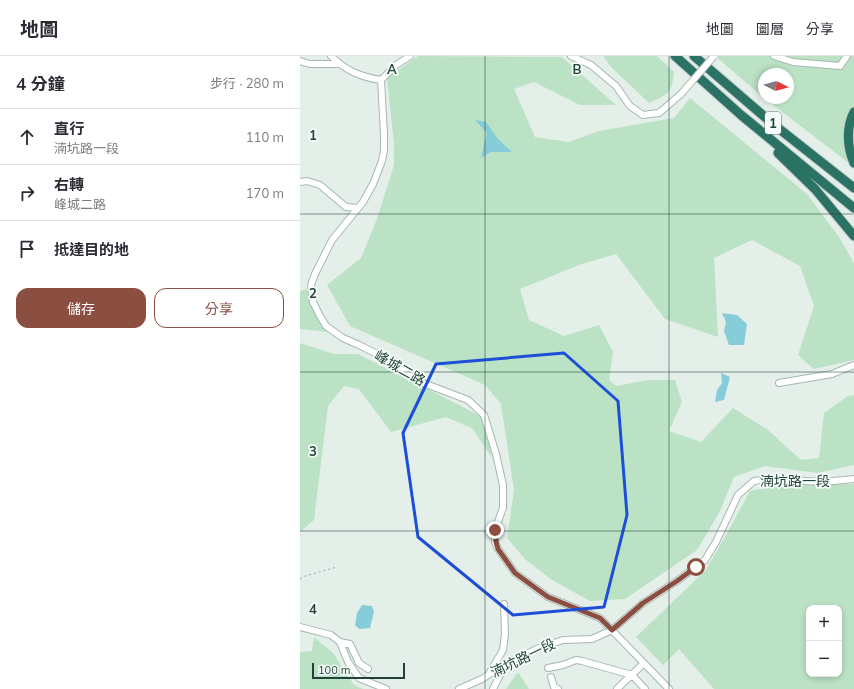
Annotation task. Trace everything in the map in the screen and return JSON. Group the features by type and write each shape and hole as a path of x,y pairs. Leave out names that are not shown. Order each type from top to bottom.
{"highway":[{"name":"1","path":"675,56 741,115 854,208"},
{"name":"1","path":"694,56 773,124 854,188"},
{"path":"854,112 850,119 849,147 854,163"},
{"path":"741,115 815,189 854,236"}],"street":[{"path":"331,56 339,64 363,77 381,80 396,65 410,56"},
{"path":"571,56 591,65 616,86 630,106 643,115 659,113 681,94 714,56"},
{"path":"774,56 793,62 840,66 846,57"},
{"path":"300,60 310,64 339,64"},
{"name":"峰城二路","path":"381,80 384,150 382,161 373,184 363,202 332,240 315,274 311,285 313,302 326,326 343,338 384,358 418,381 468,400 484,414 503,484 504,508 495,530 498,549 515,573 548,597 600,618 669,689"},
{"path":"300,182 307,181 320,185 346,207 358,208"},
{"path":"778,383 832,374 854,365"},
{"name":"湳坑路一段","path":"459,689 488,675 505,664 539,648 563,640 592,640 612,630 643,603 677,581 705,560 716,542 738,495 754,481 771,479 824,482 854,479"},
{"path":"488,675 503,650 505,634 504,604"},
{"path":"300,627 331,635 340,642 350,644 359,663 368,669"},
{"path":"340,642 348,662 359,678 386,689"},
{"path":"548,668 563,666 576,660 632,675 645,689"},
{"path":"616,689 644,663"},
{"path":"493,689 505,664"},
{"path":"551,677 554,687 558,689"}],"path":[{"path":"300,579 305,576 337,567"}],"highlighted area":[{"path":"564,353 618,401 627,515 604,607 513,615 418,537 403,433 436,364"}],"green space":[{"path":"418,56 562,57 616,105 580,105 534,82 514,89 535,137 569,142 599,131 674,118 690,98 807,194 839,237 854,263 854,360 814,369 798,355 814,306 800,266 752,240 714,258 718,337 665,319 616,254 579,265 520,289 529,320 564,336 599,325 613,352 609,380 616,386 648,380 675,380 682,402 669,431 701,442 733,408 768,430 801,460 819,458 824,413 848,396 854,395 854,465 817,473 765,466 734,477 720,511 697,550 625,599 590,601 552,580 526,560 507,538 514,490 501,404 485,385 350,326 327,285 361,258 377,219 394,165 394,144 387,78"},
{"path":"603,56 657,56 674,72 672,85 665,95 649,103 612,68"},
{"path":"715,56 854,56 854,167 772,104 794,104 794,68 758,68 758,93"},
{"path":"306,289 326,332 300,329 300,291"},
{"path":"300,343 334,354 358,354 485,419 492,458 473,429 446,417 391,432 359,389 344,386 328,406 314,520 300,532"},
{"path":"854,484 854,689 714,689 679,649 663,665 636,637 705,571 750,491 775,486"},
{"path":"314,637 333,653 354,685 363,689 300,689 300,652 312,651"},
{"path":"518,672 529,689 506,689"}],"water":[{"path":"475,120 486,122 498,139 512,152 491,152 481,158 487,133"},
{"path":"722,313 737,315 747,324 744,345 729,345 724,331 726,322"},
{"path":"721,373 730,377 724,400 715,402 717,390 722,383"},
{"path":"362,605 372,606 374,612 370,628 359,629 355,625 357,613"}],"route":[{"path":"495,530 498,549 515,573 548,597 600,618 612,630 643,603 696,567"}]}
